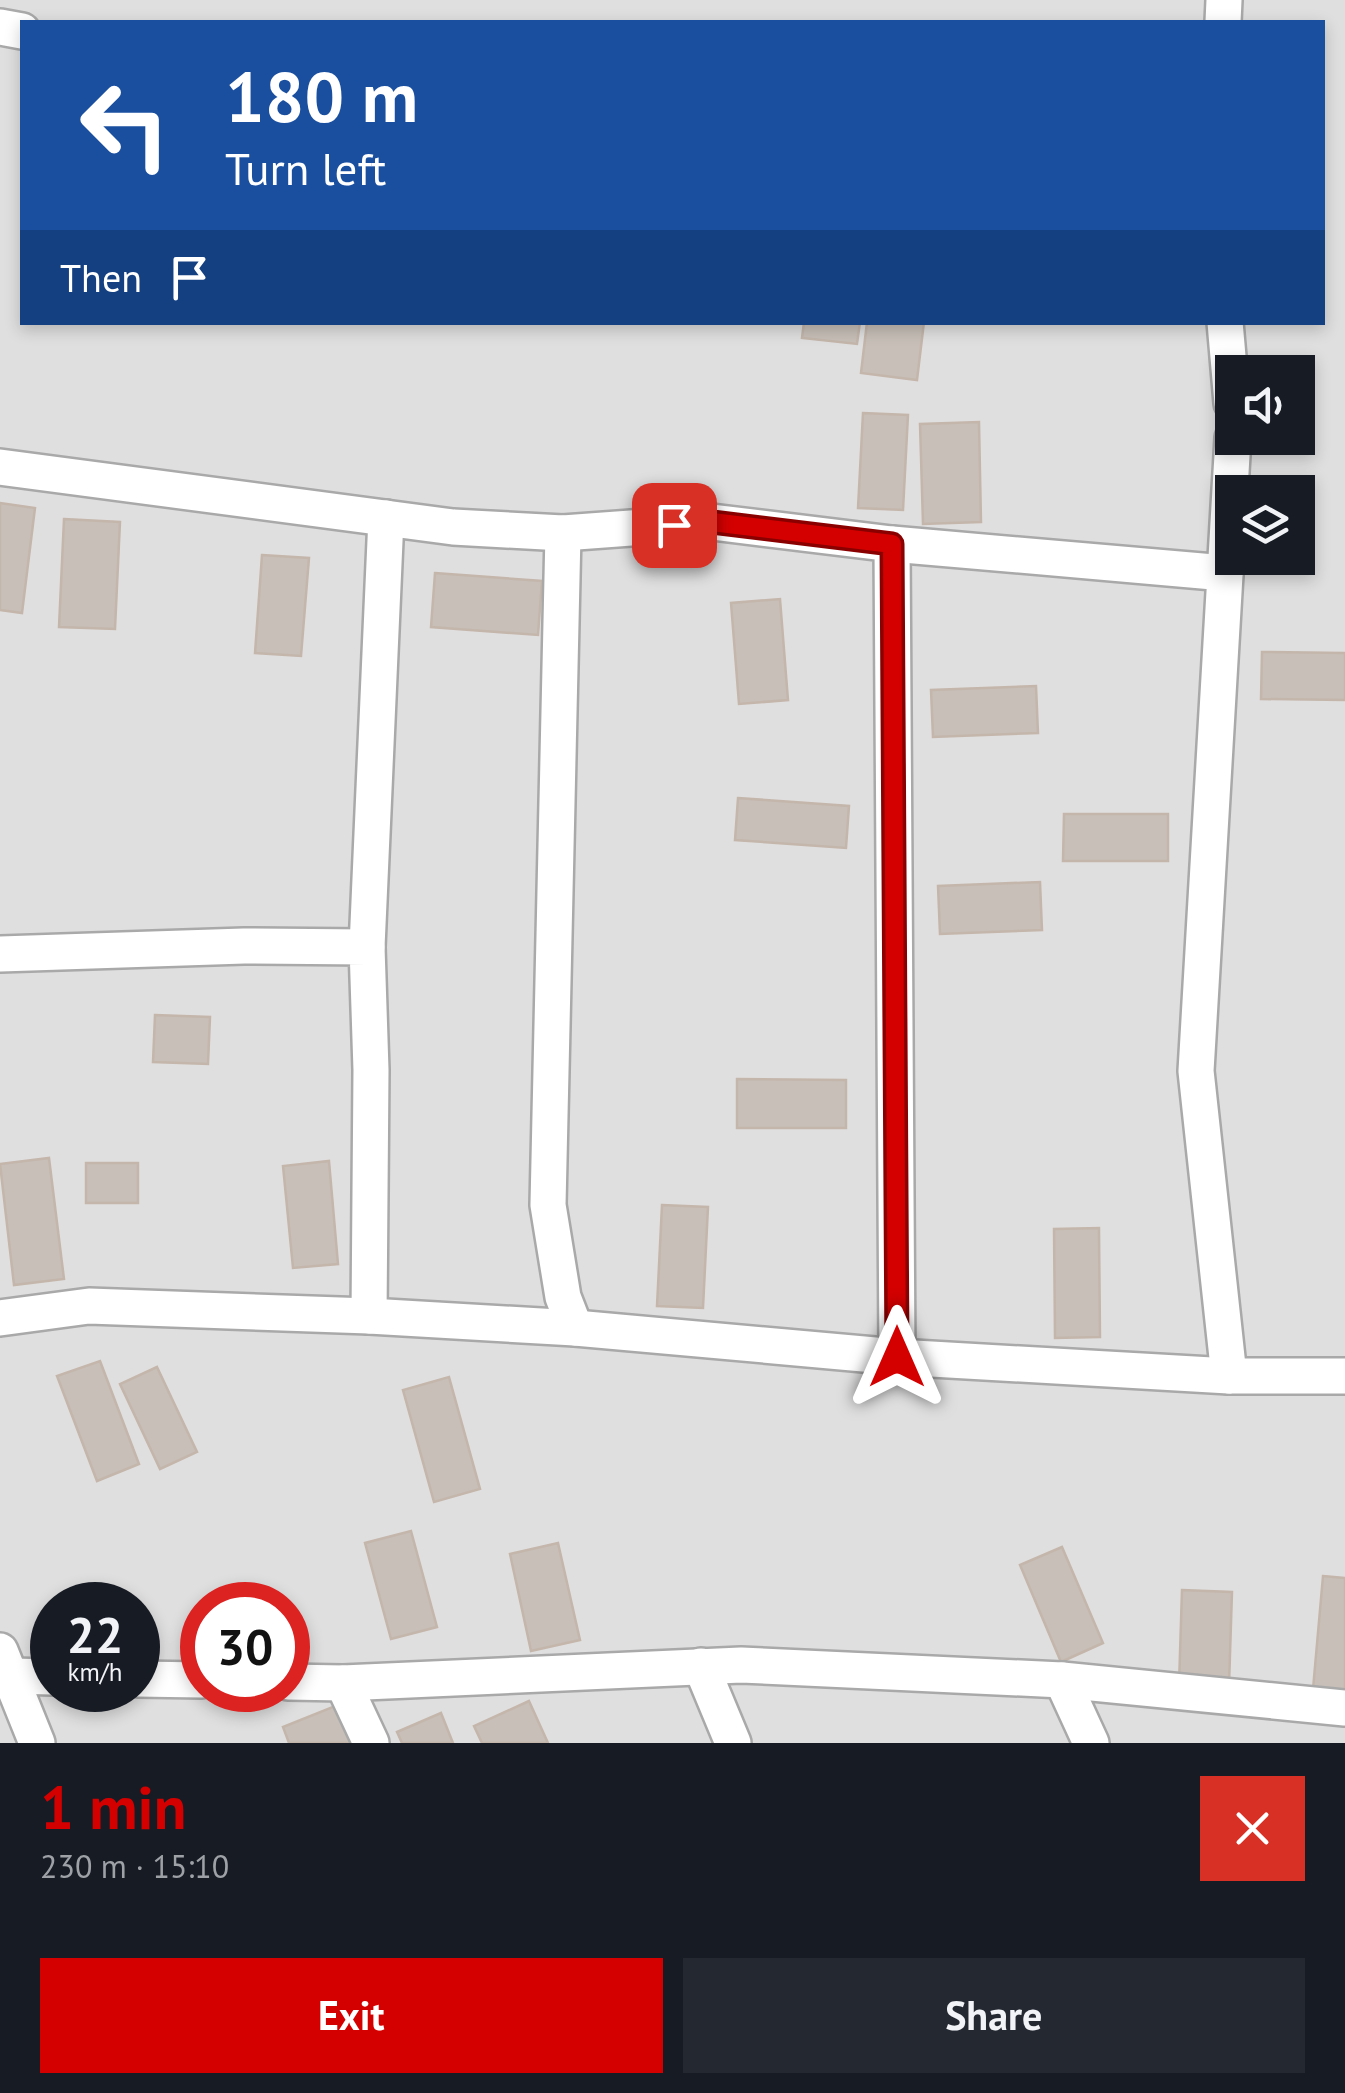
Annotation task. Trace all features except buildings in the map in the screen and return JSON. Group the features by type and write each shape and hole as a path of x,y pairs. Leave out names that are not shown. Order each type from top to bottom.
{"street":[{"path":"1225,325 1228,355"},
{"path":"0,467 453,527 563,533 712,522 892,544 1215,572"},
{"path":"369,1316 371,1070 367,947 386,518"},
{"path":"563,533 548,1205 563,1297 575,1328"},
{"path":"892,544 897,1357"},
{"path":"1224,575 1196,1071 1229,1376"},
{"path":"0,954 244,946 367,947"},
{"path":"0,1318 89,1306 369,1316 575,1328 897,1357 1229,1376 1345,1376"},
{"path":"6,1664 37,1743"},
{"path":"701,1666 733,1743"},
{"path":"310,1682 760,1666 1062,1680 1345,1708"},
{"path":"1062,1680 1090,1743"},
{"path":"343,1683 371,1743"}],"shaded area":[{"path":"0,0 1345,0 1345,1743 0,1743"}],"route":[{"path":"674,525 712,522 892,544 897,1357"}]}
